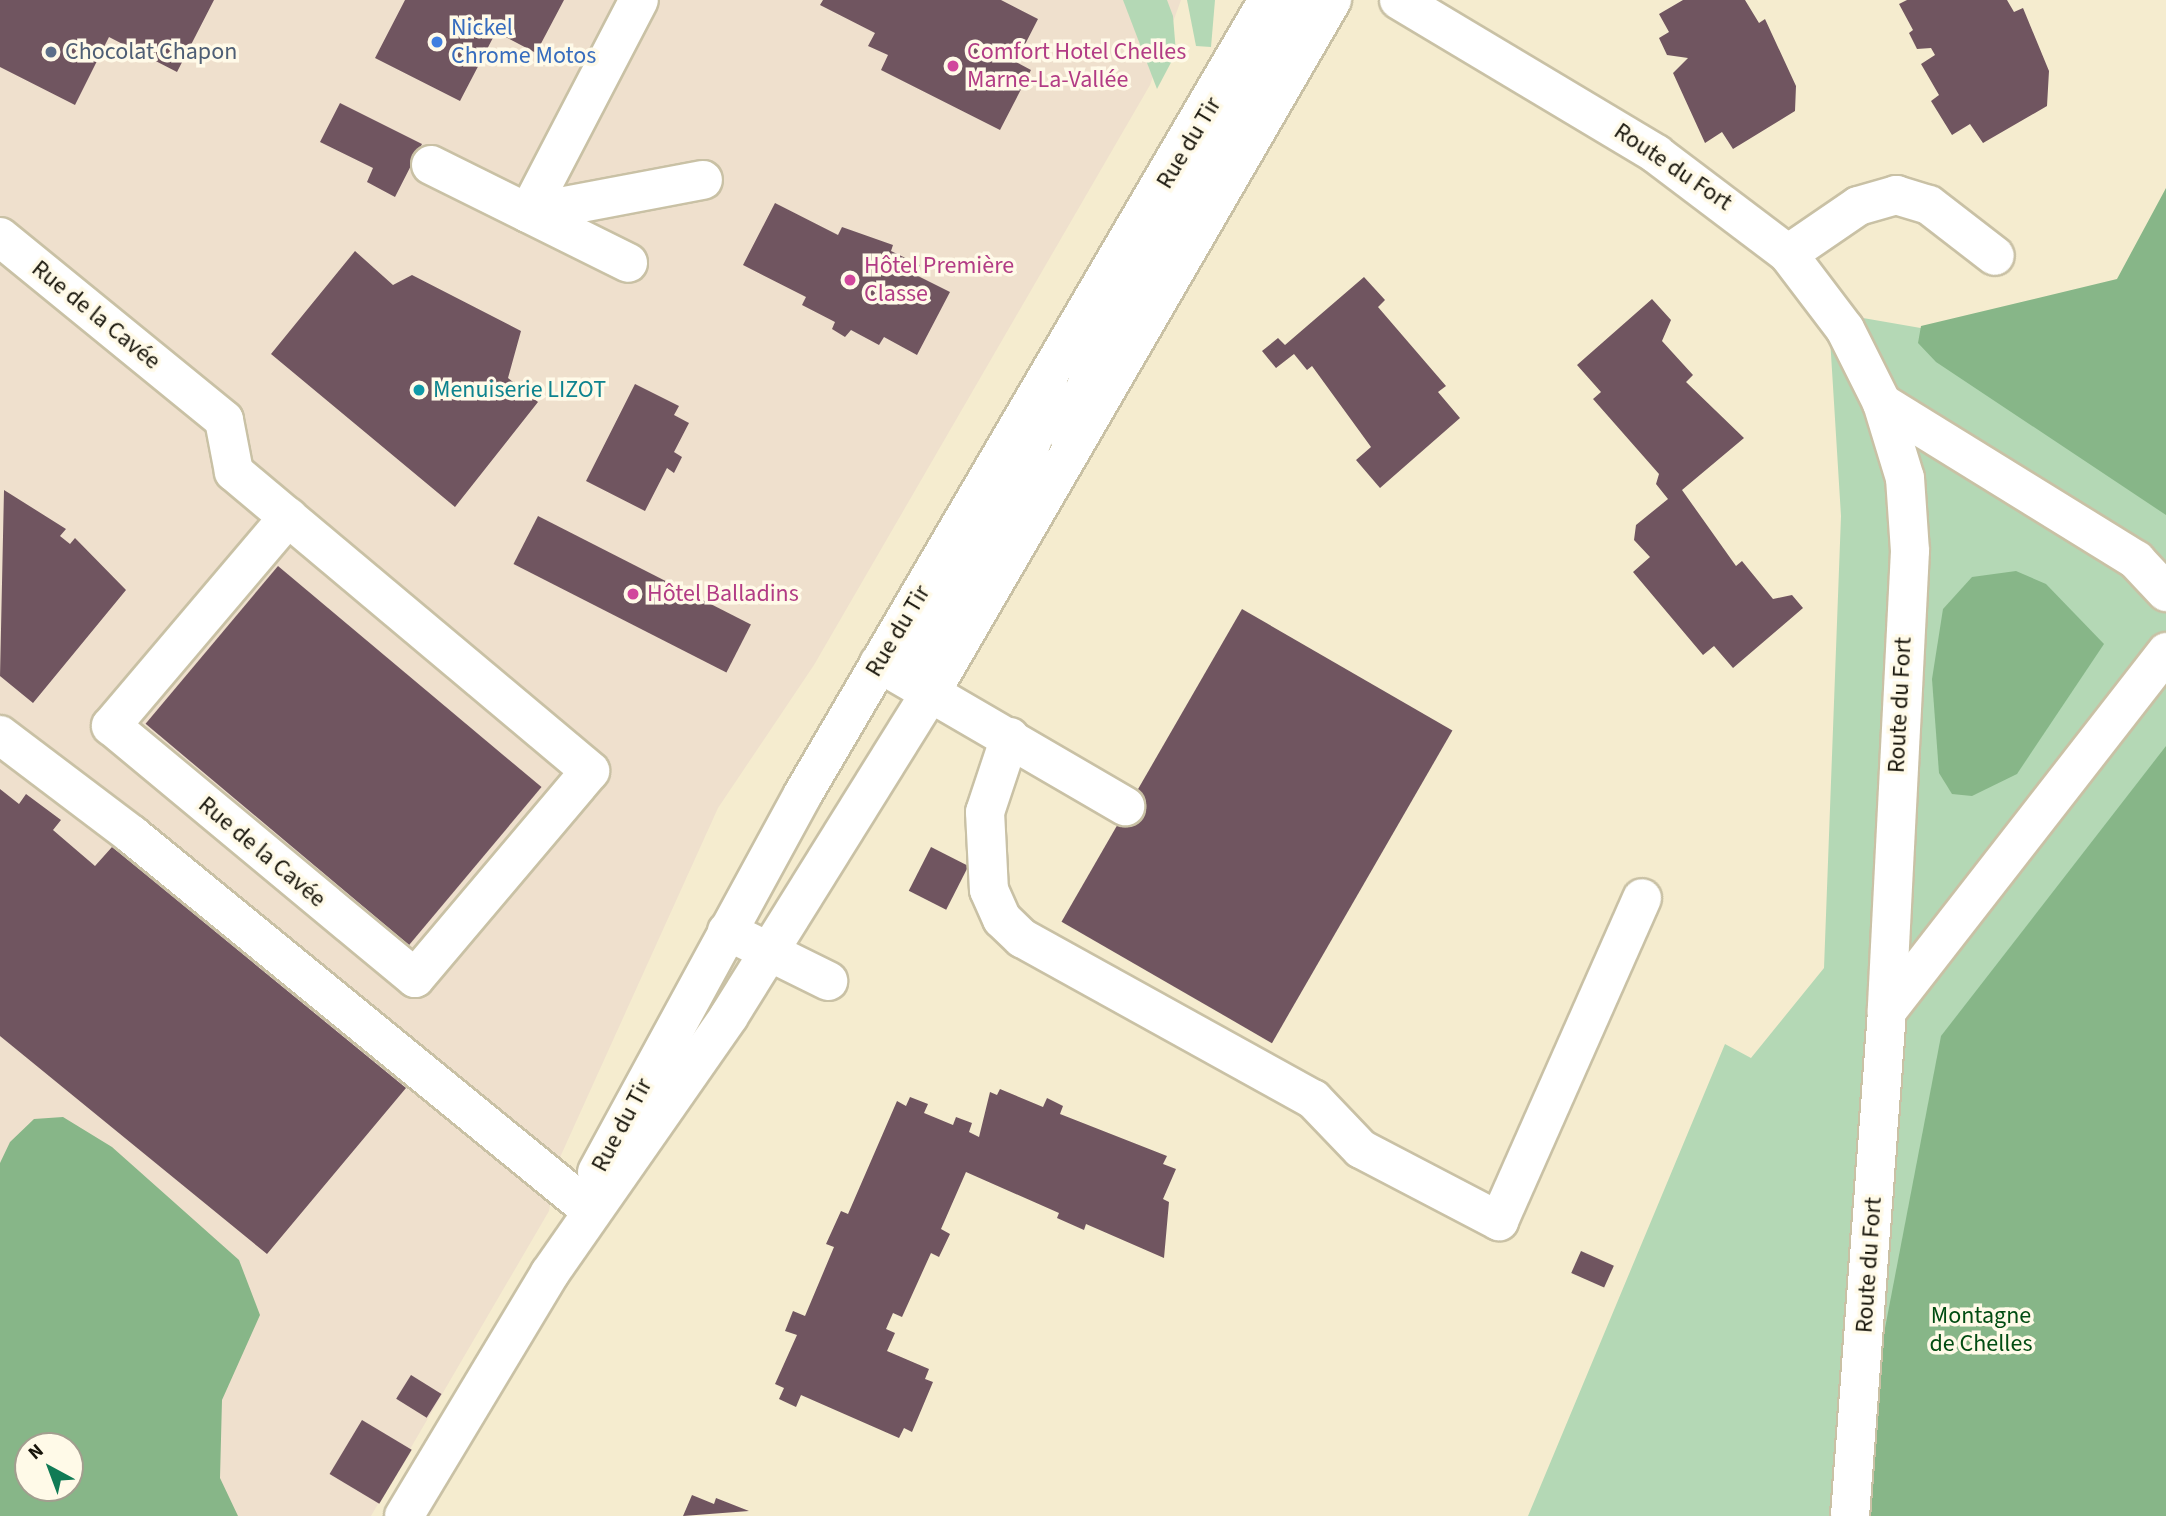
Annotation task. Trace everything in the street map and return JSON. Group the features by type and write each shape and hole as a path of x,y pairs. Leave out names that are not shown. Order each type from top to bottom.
{"main road":[{"path":"528,213 639,0"},
{"name":"Rue du Tir","path":"550,1273 582,1203 727,931 879,663 1063,356 1268,0"},
{"name":"Rue du Tir","path":"1051,483 1089,378 1271,66 1300,0"},
{"name":"Rue du Tir","path":"404,1516 550,1273 770,953 931,692 1332,0"},
{"name":"Route du Fort","path":"1399,0 1447,12 1725,200 1788,254 1845,330 1882,403 1905,478 1910,551 1887,1011 1850,1516"},
{"path":"432,165 628,264"},
{"path":"528,213 703,180"},
{"path":"1788,254 1858,206 1896,195 1929,205 1994,256"},
{"name":"Rue de la Cavée","path":"0,237 224,420 234,472 288,517 590,771 415,978 111,726 288,517"},
{"path":"931,692 921,648 1020,475 1063,356"},
{"path":"1882,403 2136,560 2166,592"},
{"path":"1887,1011 2166,652"},
{"path":"879,663 1125,806"},
{"path":"0,735 132,835 582,1203"},
{"path":"1010,737 985,812 989,890 1002,919 1021,938 1313,1099 1361,1149 1499,1221 1642,898"},
{"path":"727,931 828,981"},
{"name":"Route du Fort","path":"1824,1516 1857,1435"}],"shaded area":[{"path":"0,0 1181,0 1150,85 814,665 718,808 557,1164 549,1211 371,1516 0,1516"}],"green space":[{"path":"1123,0 1167,0 1173,16 1176,53 1157,89"},
{"path":"1187,0 1215,0 1211,47 1196,46"},
{"path":"2166,188 2166,515 1936,362 1918,343 1921,326 2117,279"},
{"name":"Montagne de Chelles","path":"1863,318 2030,347 2166,418 2166,1516 1528,1516 1725,1044 1751,1058 1824,968 1841,516 1830,338"},
{"path":"2016,571 2046,584 2104,644 2017,774 1972,796 1952,794 1939,773 1932,679 1943,609 1972,577"},
{"path":"2166,746 2166,1516 1849,1516 1941,1036"},
{"path":"63,1117 112,1147 239,1260 260,1315 222,1400 220,1478 238,1516 0,1516 0,1163 10,1142 34,1119"}],"building":[{"name":"Chocolat Chapon","path":"0,0 214,0 177,72 109,37 75,105 0,67"},
{"name":"Nickel Chrome Motos","path":"405,0 564,0 536,53 496,32 460,101 375,58"},
{"name":"Comfort Hotel Chelles Marne-La-Vallée","path":"823,0 1001,0 1038,19 1016,62 1031,70 1000,130 881,70 888,55 868,46 875,33 820,5"},
{"path":"1683,0 1745,0 1759,23 1765,19 1796,86 1795,111 1733,149 1722,132 1705,143 1673,73 1688,58 1667,55 1659,38 1669,32 1659,14"},
{"path":"1907,0 2007,0 2014,12 2023,8 2049,71 2047,106 1983,143 1970,124 1952,135 1931,101 1939,95 1921,64 1935,55 1931,48 1917,49 1909,33 1913,30 1899,4"},
{"path":"340,103 422,144 395,197 367,182 373,168 320,142"},
{"name":"Hôtel Première Classe","path":"775,203 838,235 842,227 893,245 891,251 920,265 916,275 950,292 917,355 884,337 879,345 851,330 845,337 832,329 835,322 802,305 806,297 743,265"},
{"name":"Menuiserie LIZOT","path":"355,251 393,285 412,275 521,331 508,378 538,402 455,507 271,354"},
{"path":"1364,277 1385,300 1378,307 1446,386 1438,392 1460,418 1380,488 1356,460 1371,447 1312,366 1307,370 1294,354 1276,368 1262,351 1278,338 1285,345"},
{"path":"1652,299 1671,320 1662,341 1693,375 1686,382 1744,438 1682,490 1736,566 1742,561 1773,599 1792,595 1803,608 1733,668 1714,646 1703,655 1633,572 1650,557 1634,540 1636,525 1668,499 1656,484 1659,474 1593,399 1601,392 1577,365"},
{"name":"Hôtel Balladins","path":"635,384 679,406 674,415 689,423 674,452 682,457 674,473 667,468 645,511 586,481"},
{"path":"4,490 66,529 60,536 70,544 75,538 126,590 33,703 0,676"},
{"name":"Hôtel Balladins","path":"538,516 751,625 726,673 513,564"},
{"path":"278,566 542,787 409,945 146,724"},
{"path":"1242,609 1452,730 1272,1043 1062,922"},
{"path":"0,789 19,804 26,794 61,820 53,830 95,866 112,847 406,1088 267,1254 0,1036"},
{"path":"931,847 968,866 946,910 909,891"},
{"path":"1000,1089 1043,1107 1047,1098 1063,1106 1060,1114 1167,1156 1163,1164 1176,1169 1163,1199 1169,1202 1164,1258 1086,1224 1084,1230 1057,1218 1059,1213 966,1172 941,1229 950,1234 939,1257 931,1253 902,1317 893,1313 886,1329 895,1333 887,1351 929,1369 925,1379 933,1382 912,1432 904,1428 899,1438 801,1395 796,1407 779,1399 784,1388 775,1384 797,1335 785,1331 793,1311 805,1316 834,1247 826,1244 841,1211 848,1214 897,1101 906,1106 910,1097 928,1104 924,1113 953,1125 956,1117 972,1123 969,1132 979,1137 990,1092 997,1095"},
{"path":"1581,1251 1614,1266 1604,1288 1571,1273"},
{"path":"411,1375 442,1394 427,1418 396,1399"},
{"path":"362,1420 412,1450 379,1504 330,1474"},
{"path":"692,1495 714,1504 716,1498 749,1511 683,1516"}],"place":[{"name":"Nickel Chrome Motos","path":"437,42"},
{"name":"Chocolat Chapon","path":"51,52"},
{"name":"Comfort Hotel Chelles Marne-La-Vallée","path":"953,66"},
{"name":"Hôtel Première Classe","path":"850,280"},
{"name":"Menuiserie LIZOT","path":"419,390"},
{"name":"Hôtel Balladins","path":"633,594"}]}
